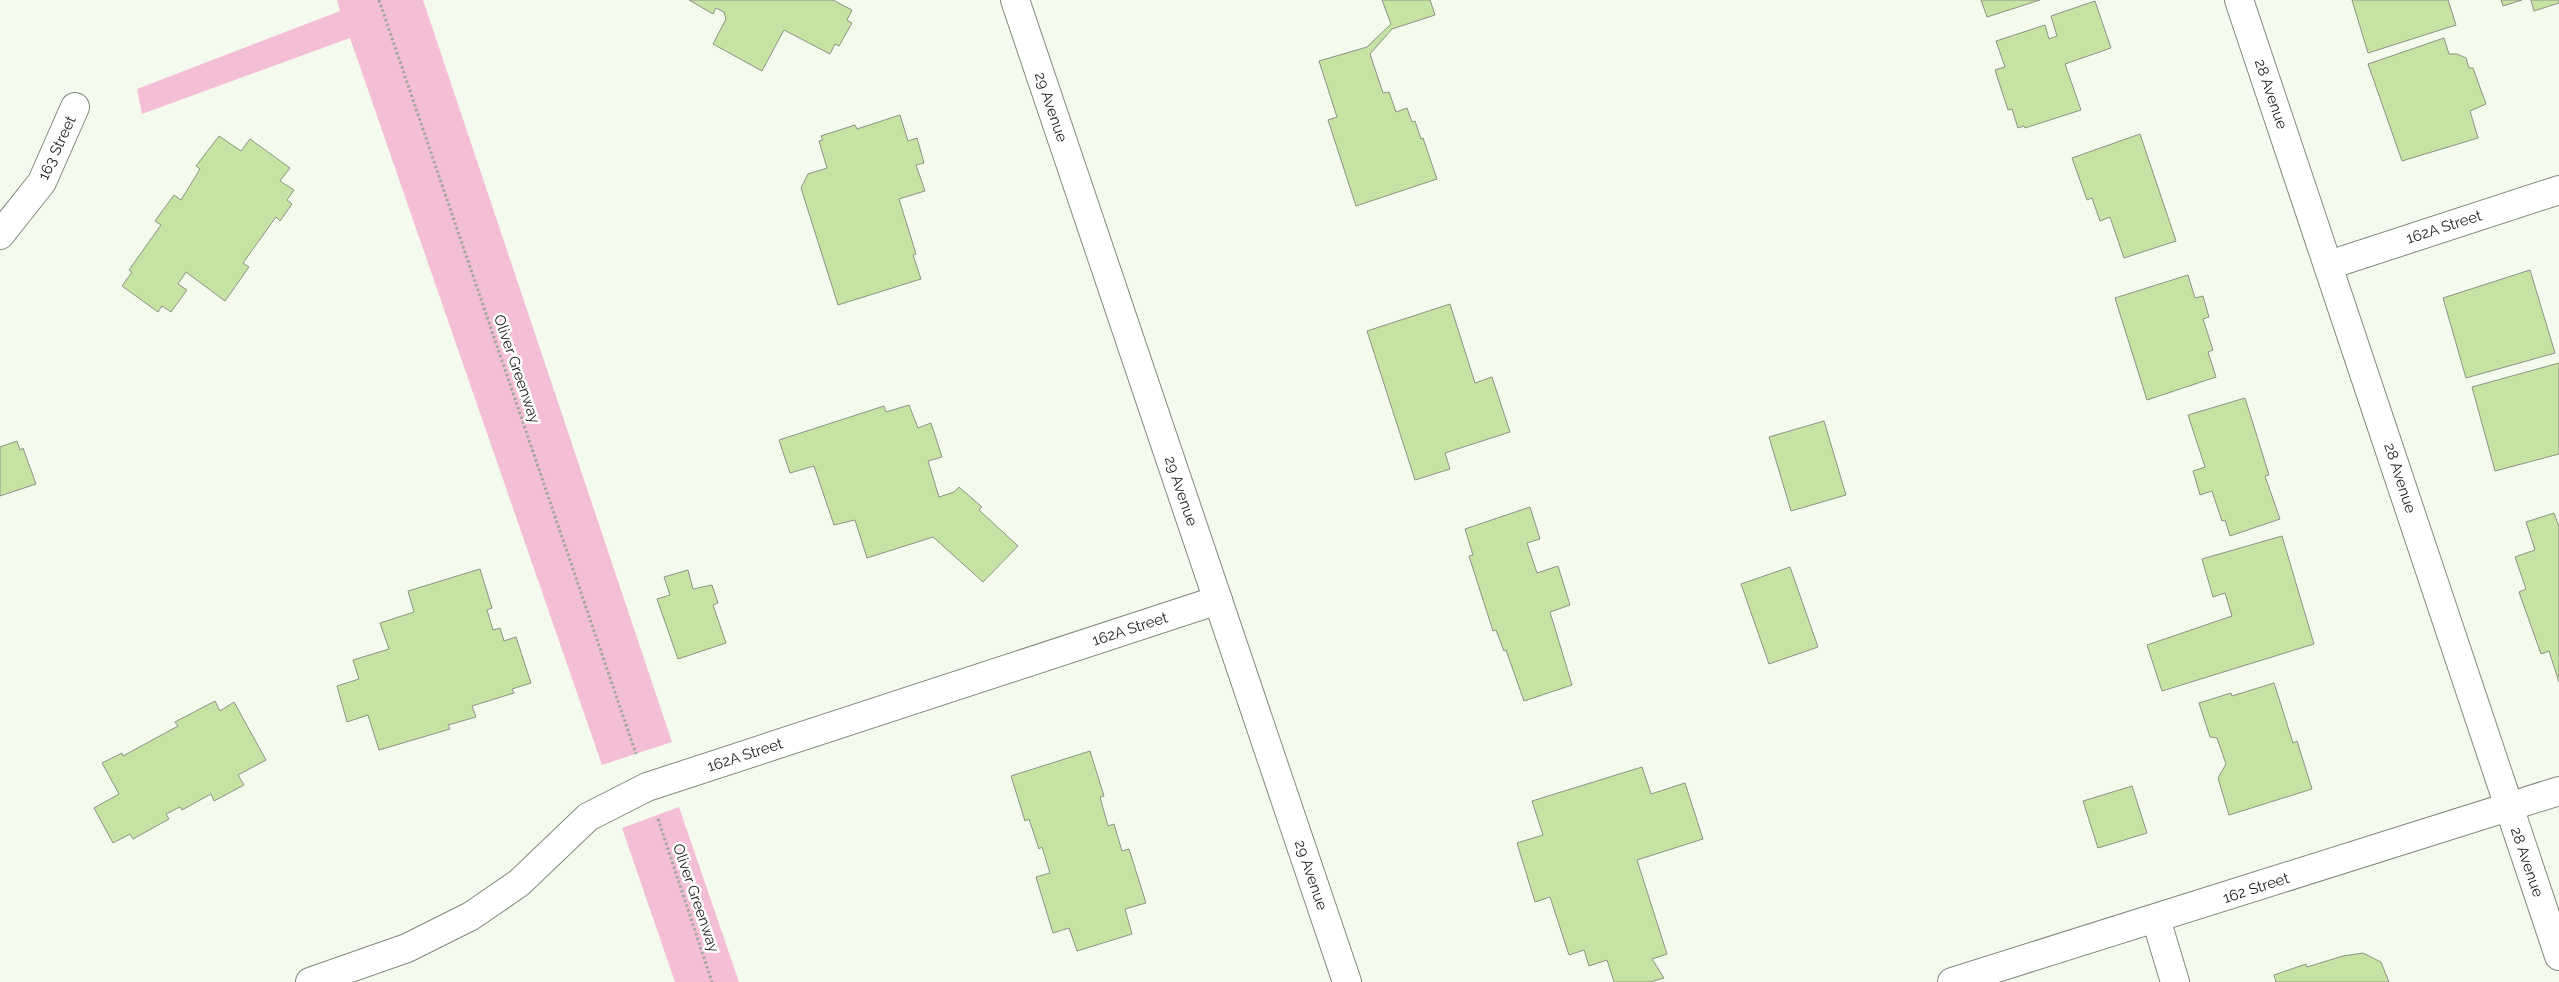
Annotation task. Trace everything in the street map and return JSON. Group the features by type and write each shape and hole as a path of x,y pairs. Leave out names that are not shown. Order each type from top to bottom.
{"street":[{"name":"29 Avenue","path":"1015,0 1347,982"},
{"name":"28 Avenue","path":"2239,0 2559,956"},
{"name":"163 Street","path":"0,235 42,182 75,107"},
{"name":"162A Street","path":"2329,265 2559,190"},
{"name":"162A Street","path":"310,982 407,948 472,916 519,883 588,817 647,786 1218,600"},
{"name":"162 Street","path":"1952,982 2559,791"},
{"path":"2156,919 2175,982"}],"path":[{"name":"Oliver Greenway","path":"379,0 634,746"},
{"name":"Oliver Greenway","path":"658,821 712,982"}],"shaded area":[{"path":"337,0 423,0 672,742 602,765 350,38 142,114 137,89 340,11"},
{"path":"679,807 739,982 675,982 622,828"}],"building":[{"path":"689,0 833,0 852,10 847,20 852,23 839,46 835,44 830,54 784,30 762,71 713,44 726,19 724,12 716,8 713,14"},
{"path":"1382,0 1430,0 1435,15 1392,29 1370,54 1383,93 1389,92 1396,112 1407,108 1412,122 1415,121 1437,179 1356,206 1328,120 1337,117 1319,61 1367,47 1391,24"},
{"path":"1981,0 2040,0 1987,17"},
{"path":"2352,0 2448,0 2456,25 2368,53"},
{"path":"2501,0 2522,0 2503,6"},
{"path":"2531,0 2559,0 2559,3 2534,11"},
{"path":"2095,1 2111,48 2065,64 2081,110 2025,128 2024,126 2018,128 2012,109 2008,110 1995,70 2005,67 1996,41 2045,25 2049,39 2057,36 2051,16"},
{"path":"2444,38 2449,54 2457,54 2466,58 2469,68 2473,68 2486,104 2470,111 2478,138 2402,161 2368,64"},
{"path":"900,115 908,141 917,138 924,163 916,165 925,191 899,199 916,254 913,255 921,279 838,305 801,188 808,174 827,168 819,141 823,140 821,136 855,125 857,129"},
{"path":"2140,134 2176,241 2124,258 2110,217 2100,221 2092,198 2087,200 2072,158"},
{"path":"219,136 241,151 250,139 290,168 280,181 294,190 287,200 292,204 280,221 276,217 243,263 249,267 225,301 186,272 178,284 187,290 171,312 162,306 158,312 122,286 132,272 129,270 161,225 155,221 174,195 181,200 200,169 196,166"},
{"path":"2530,270 2555,353 2466,378 2443,298"},
{"path":"2188,275 2195,298 2203,296 2209,317 2203,319 2213,350 2208,352 2216,377 2147,400 2115,298"},
{"path":"1450,304 1475,383 1492,377 1510,432 1445,453 1450,469 1415,480 1367,331"},
{"path":"2559,363 2559,454 2495,471 2472,387"},
{"path":"2245,398 2269,475 2265,476 2280,519 2230,536 2225,520 2222,521 2212,491 2200,495 2193,471 2205,467 2188,415"},
{"path":"909,405 918,428 931,423 942,457 928,461 939,497 954,492 959,487 982,507 979,510 1018,546 983,582 933,537 867,558 855,520 834,525 814,466 790,473 779,440 884,406 886,412"},
{"path":"1824,421 1846,495 1791,511 1769,437"},
{"path":"17,441 20,450 23,448 36,484 0,496 0,447"},
{"path":"1530,507 1540,539 1527,543 1537,573 1558,566 1570,605 1550,612 1572,685 1524,701 1506,650 1504,651 1496,630 1493,631 1469,556 1473,555 1465,529"},
{"path":"2554,513 2559,527 2559,682 2549,651 2541,654 2519,592 2526,589 2515,557 2535,550 2526,522"},
{"path":"2282,536 2314,644 2162,691 2147,645 2232,616 2225,593 2213,597 2202,559"},
{"path":"1790,567 1818,647 1769,664 1741,584"},
{"path":"480,569 492,608 487,610 493,630 500,628 504,641 516,637 531,683 512,689 514,693 472,706 476,717 448,725 450,729 379,750 368,715 347,722 337,686 359,679 353,660 389,649 380,623 414,612 408,591"},
{"path":"688,570 693,589 712,585 718,603 713,605 726,643 678,659 657,599 670,595 664,577"},
{"path":"2274,683 2293,743 2297,741 2312,789 2229,815 2218,778 2226,764 2217,738 2210,737 2199,703 2231,693 2232,696"},
{"path":"215,701 220,711 234,702 266,760 238,775 244,785 214,801 211,794 182,810 180,807 166,814 169,819 133,839 130,834 113,843 94,808 119,794 102,763 122,753 123,756 178,726 175,722"},
{"path":"1090,751 1104,796 1100,797 1108,826 1114,824 1122,851 1129,849 1146,903 1125,909 1132,934 1077,951 1069,928 1053,933 1036,877 1050,873 1042,847 1039,849 1029,819 1025,821 1011,776"},
{"path":"1642,767 1651,794 1685,783 1703,839 1637,860 1667,954 1652,959 1664,978 1650,982 1614,982 1607,960 1589,966 1584,950 1569,955 1550,897 1535,902 1517,843 1543,835 1532,801"},
{"path":"2132,786 2147,833 2098,848 2083,801"},
{"path":"2363,953 2381,962 2389,982 2276,982 2274,975 2306,964 2307,967 2343,956"}]}
